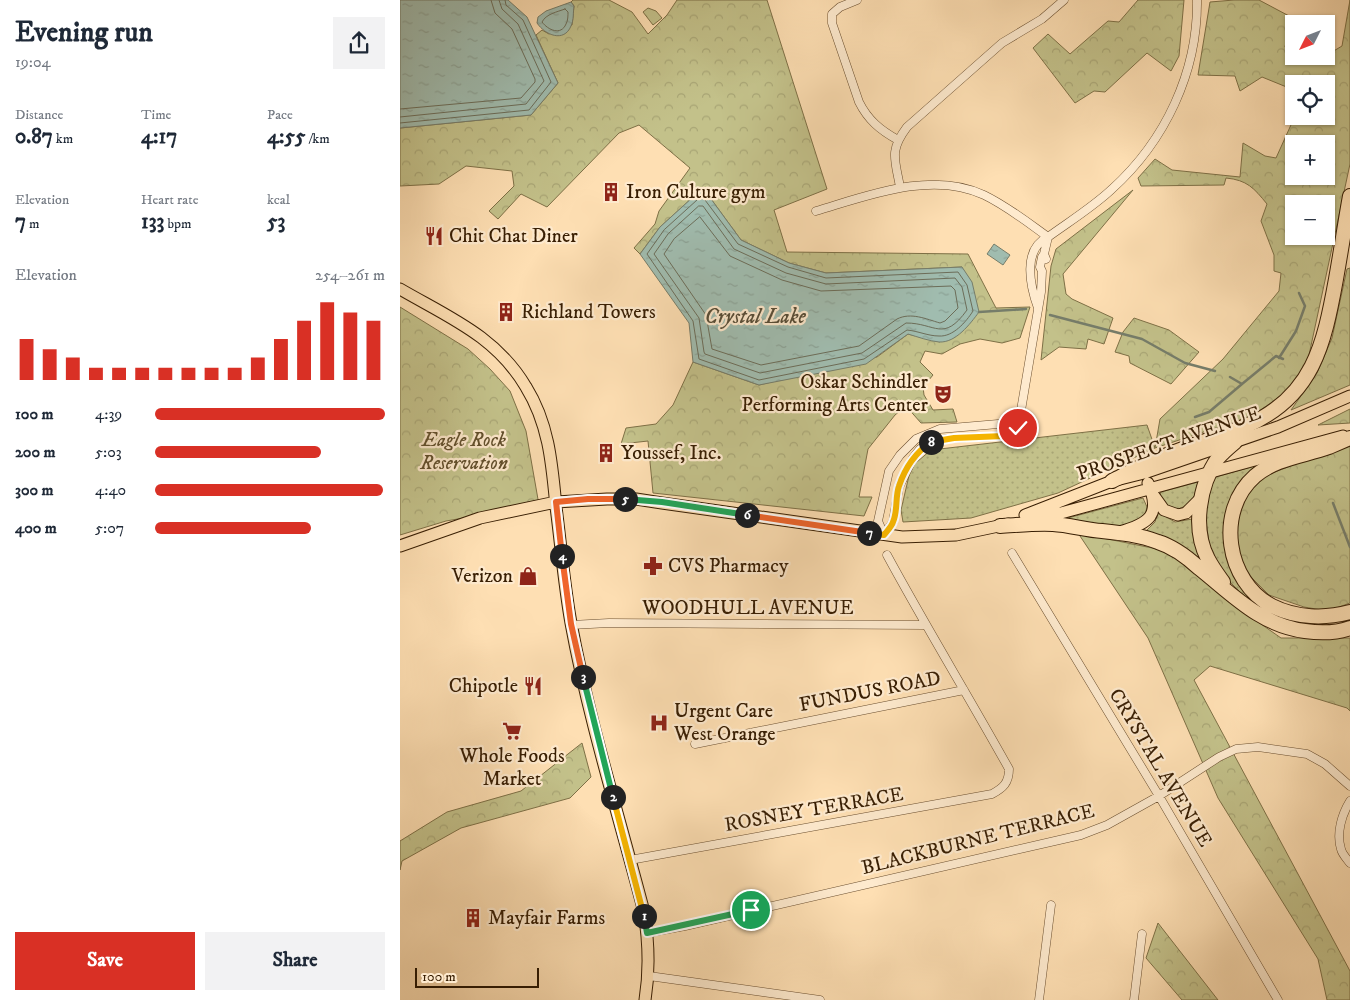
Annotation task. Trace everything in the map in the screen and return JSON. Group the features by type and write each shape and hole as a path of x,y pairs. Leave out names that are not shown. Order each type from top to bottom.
{"highway":[{"path":"1112,481 1153,460 1246,426 1275,410 1297,389 1316,359 1323,339 1350,196"},
{"path":"1350,436 1329,447 1281,461 1255,476 1239,497 1233,511 1230,532 1232,552 1242,576 1258,596 1272,606 1287,612 1325,617 1350,612"},
{"path":"1235,442 1218,458 1210,472 1201,498 1199,514 1201,539 1207,558 1237,599"},
{"path":"1000,526 1053,524 1118,533 1157,541 1186,557 1255,613 1275,624 1314,632 1343,631 1350,628"}],"main road":[{"path":"400,289 470,328 500,353 521,379 540,415 551,453 571,624 589,707 644,912 649,976 645,1000"},
{"name":"PROSPECT AVENUE","path":"1000,526 1112,481 1144,473 1235,442 1305,416 1350,396"},
{"name":"PROSPECT AVENUE","path":"400,546 473,520 556,502 607,498 636,499 902,537 956,535 1061,513 1300,446 1350,436"},
{"path":"1144,473 1159,504 1171,514 1178,515 1186,512 1201,498"},
{"path":"1118,533 1142,525 1152,515 1154,508 1150,488"}],"street":[{"path":"857,0 840,7 832,14 832,23 859,102 865,114 874,125 898,140"},
{"path":"900,187 894,154 898,140 907,127 1002,43 1042,19 1064,0"},
{"path":"1038,308 1033,295 1030,273 1030,263 1035,247 1040,240 1048,237 1111,190 1141,160 1158,137 1170,116 1180,92 1193,46 1197,0"},
{"path":"816,211 900,187 922,184 943,186 982,194 1048,237"},
{"path":"1018,428 1038,308 1042,271 1040,267 1048,237"},
{"path":"884,535 878,521 889,471 900,455 916,439 940,429 998,424 1018,428"},
{"path":"884,535 893,522 899,487 913,458 920,449 932,441 1004,436 1018,428"},
{"name":"CRYSTAL AVENUE","path":"1012,553 1159,796 1278,1000"},
{"path":"887,555 925,625 964,690"},
{"name":"WOODHULL AVENUE","path":"571,624 925,625"},
{"name":"ROSNEY TERRACE","path":"630,860 992,794 1006,784 1009,769 964,690"},
{"name":"FUNDUS ROAD","path":"694,744 964,690"},
{"name":"BLACKBURNE TERRACE","path":"647,933 686,926 1081,835 1107,825 1159,796 1219,757 1236,749 1258,747 1307,754 1325,764 1350,786"},
{"path":"1350,801 1345,809 1340,829 1341,849 1350,863"},
{"path":"1039,1000 1051,905"},
{"path":"1134,1000 1142,934"},
{"path":"649,976 820,1000"}],"green space":[{"path":"573,0 609,0 632,12 648,34 667,15 677,0 767,0 827,189 774,210 787,252 968,254 996,308 1030,307 1020,338 1002,343 980,339 960,344 942,354 925,351 920,362 933,375 923,387 924,395 933,410 953,409 957,422 921,423 906,406 895,415 868,449 859,497 872,497 864,516 653,493 648,441 621,444 626,428 656,424 673,405 693,362 759,385 877,357 908,334 940,342 962,267 826,273 789,263 741,240 703,188 660,227 640,254 634,248 655,224 659,211 690,168 639,125 619,133 547,207 521,194 498,219 489,211 514,186 512,171 466,166 439,184 400,186 400,128 531,115 558,83 536,35 542,30 549,34 572,25 574,6 571,2"},
{"path":"1138,0 1184,0 1179,56 1171,71 1147,53 1105,92 1094,91 1075,103 1033,48 1048,34 1070,54 1108,21 1119,22"},
{"path":"1259,0 1287,15 1285,15 1285,65 1335,65 1335,50 1342,46 1350,0 1350,164 1335,234 1335,195 1285,195 1285,245 1333,245 1306,369 1282,395 1252,416 1155,448 1160,419 1223,359 1279,291 1281,273 1274,271 1274,255 1261,221 1267,204 1250,186 1226,178 1224,185 1141,186 1138,178 1155,159 1172,170 1240,177 1243,143 1265,156 1276,158 1285,138 1285,185 1335,185 1335,135 1286,135 1291,125 1335,125 1335,75 1285,75 1285,86 1262,77 1240,91 1235,76 1198,75 1210,2"},
{"path":"648,8 656,11 662,18 653,25 643,12"},
{"path":"1133,190 1063,274 1066,294 1072,299 1113,318 1104,344 1088,339 1086,349 1059,347 1041,360 1051,266 1056,249"},
{"path":"1350,268 1350,385 1291,410 1317,373 1332,338 1347,269"},
{"name":"Eagle Rock Reservation","path":"400,307 468,349 510,391 526,431 539,505 446,521 400,535"},
{"path":"1134,318 1169,330 1199,352 1171,384 1130,363 1129,356 1115,352 1123,332"},
{"path":"1350,409 1350,423 1318,425"},
{"path":"1147,425 1155,448 1058,493 971,518 903,522 901,510 911,467 931,450"},
{"path":"1350,446 1350,603 1328,611 1304,607 1269,595 1248,574 1235,544 1237,508 1259,478"},
{"path":"1265,463 1237,489 1224,525 1230,565 1253,598 1258,610 1228,580 1210,549 1205,515 1212,480 1216,477"},
{"path":"1198,482 1196,493 1192,500 1176,510 1164,504 1159,497 1161,492"},
{"path":"1143,498 1147,507 1144,519 1114,528 1064,519"},
{"path":"1158,512 1175,522 1192,519 1195,538 1206,567 1144,533 1155,522"},
{"path":"1078,533 1172,552 1228,601 1281,638 1350,638 1350,711 1347,708 1210,666 1194,680 1350,971 1350,1000 1327,1000 1318,959 1218,798 1148,638"},
{"path":"582,743 591,777 570,798 461,828 402,861 400,870 400,841 447,812 521,791"},
{"path":"1158,923 1218,1000 1182,1000 1146,958"}],"water":[{"path":"400,0 508,0 527,17 558,83 531,115 400,128"},
{"path":"571,2 574,6 573,21 568,31 564,34 559,36 549,34 537,23 538,17 546,11"},
{"name":"Crystal Lake","path":"703,188 741,240 789,263 826,273 962,267 972,282 979,312 962,332 945,341 931,341 908,334 866,364 759,385 693,362 689,323 640,254 660,227"},
{"path":"994,244 1010,255 1003,265 987,254"}],"waterway":[{"path":"1279,358 1296,331 1305,306 1299,293"},
{"path":"979,312 1026,309"},
{"path":"1050,315 1142,339 1185,363 1215,371"},
{"path":"1230,377 1242,384 1276,356 1283,359"},
{"path":"1195,417 1209,412 1242,384"},
{"path":"1333,503 1350,547"}],"place":[{"name":"Iron Culture gym","path":"611,192"},
{"name":"Chit Chat Diner","path":"434,236"},
{"name":"Richland Towers","path":"506,312"},
{"name":"Oskar Schindler Performing Arts Center","path":"943,394"},
{"name":"Youssef, Inc.","path":"606,453"},
{"name":"CVS Pharmacy","path":"653,566"},
{"name":"Verizon","path":"528,576"},
{"name":"Chipotle","path":"533,686"},
{"name":"Urgent Care West Orange","path":"659,723"},
{"name":"Whole Foods Market","path":"512,731"},
{"name":"Mayfair Farms","path":"473,918"}],"route":[{"path":"751,910 686,926 647,933 639,892 589,707 571,624 556,502 607,498 636,499 884,535 893,522 899,487 913,458 920,449 932,441 1004,436 1018,428"}]}
